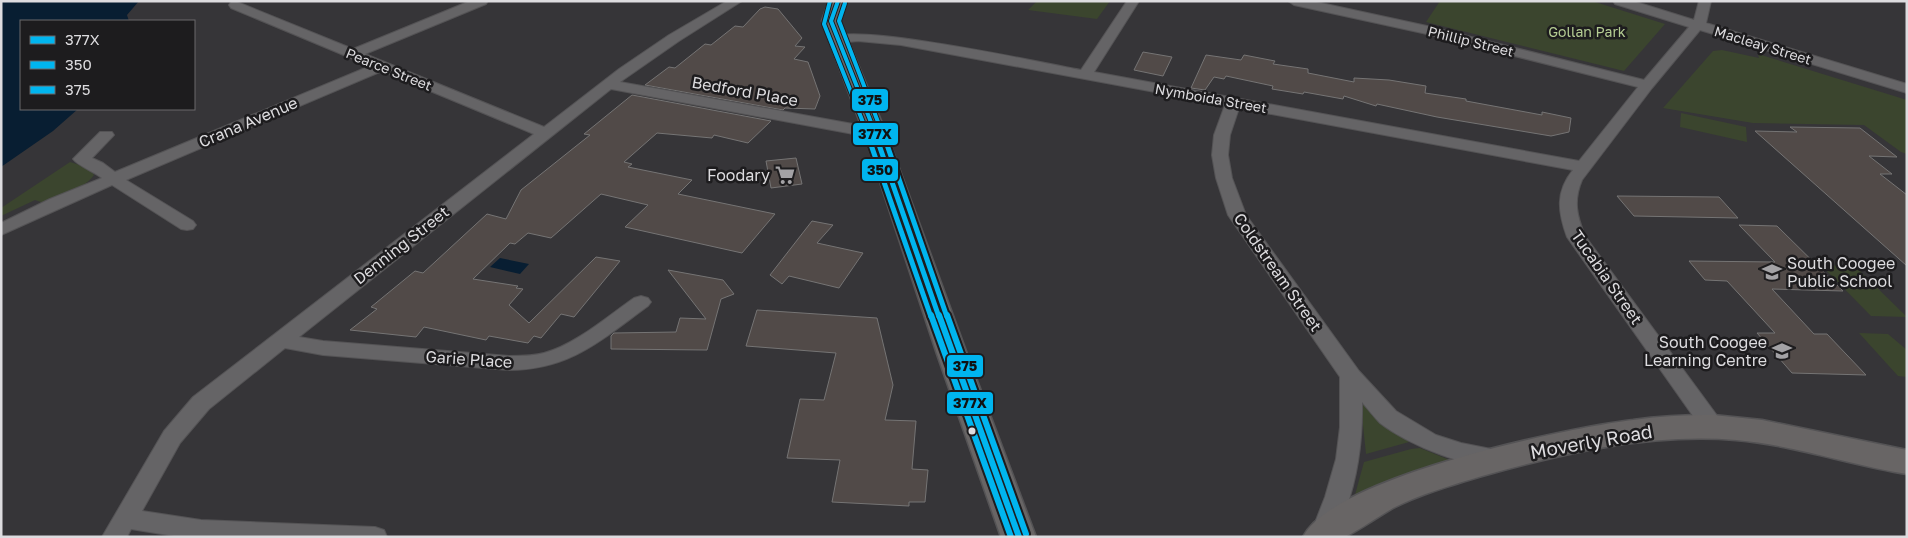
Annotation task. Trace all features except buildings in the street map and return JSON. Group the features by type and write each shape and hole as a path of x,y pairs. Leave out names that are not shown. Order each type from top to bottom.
{"main road":[{"path":"838,1 831,21 837,39 875,133 952,354 1019,537"},
{"name":"Moverly Road","path":"1322,536 1362,508 1398,490 1439,475 1568,442 1632,430 1713,427 1802,440 1907,462"}],"street":[{"path":"353,54 482,1"},
{"name":"Denning Street","path":"120,527 172,437 202,403 608,84 674,38 736,1"},
{"path":"1084,76 1133,1"},
{"name":"Phillip Street","path":"1294,1 1442,33 1647,85"},
{"name":"Macleay Street","path":"1619,1 1907,89"},
{"name":"Tucabia Street","path":"1705,1 1703,15 1696,25 1574,179 1567,193 1566,205 1576,237 1713,427"},
{"name":"Pearce Street","path":"235,5 544,133"},
{"name":"Nymboida Street","path":"837,39 858,37 902,41 1584,167"},
{"name":"Crana Avenue","path":"1,230 56,203 382,66"},
{"name":"Bedford Place","path":"608,84 875,133"},
{"name":"Coldstream Street","path":"1234,102 1224,129 1220,154 1226,186 1237,215 1351,376 1388,417 1421,437 1460,452 1500,459"},
{"path":"106,136 81,159 97,166 116,178 126,188 188,225"},
{"name":"Garie Place","path":"281,340 323,348 509,363 536,362 556,357 572,348 642,302"},
{"path":"1322,536 1339,496 1347,464 1351,435 1351,376"},
{"path":"120,527 375,537"}],"green space":[{"path":"1037,1 1110,1 1097,19 1028,10"},
{"name":"Gollan Park","path":"1440,1 1592,1 1665,24 1624,71 1426,22"},
{"path":"1722,50 1759,58 1758,54 1907,100 1907,154 1901,152 1864,125 1753,123 1663,108 1713,51"},
{"path":"1681,113 1746,127 1747,142 1680,127"},
{"path":"70,162 89,168 94,175 84,185 71,192 44,203 35,200 1,216 1,208"},
{"path":"1821,265 1855,266 1907,317 1871,316"},
{"path":"1859,333 1888,334 1907,350 1907,377 1898,376"},
{"path":"1360,396 1409,442 1366,454"},
{"path":"1420,448 1452,461 1353,502 1364,462"}],"water":[{"path":"1,1 139,1 127,15 129,20 20,20 20,110 77,110 53,131 1,167"},
{"path":"500,258 529,264 520,274 490,267"}],"transit line":[{"name":"350","path":"830,1 824,24 868,136 1011,537"},
{"name":"377X","path":"838,1 831,21 875,133 952,354 1019,537"},
{"name":"375","path":"845,3 839,21 882,131 959,351 1026,534"}],"place":[{"name":"Foodary","path":"785,175"},
{"name":"South Coogee Public School","path":"1772,272"},
{"name":"South Coogee Learning Centre","path":"1782,351"}]}
